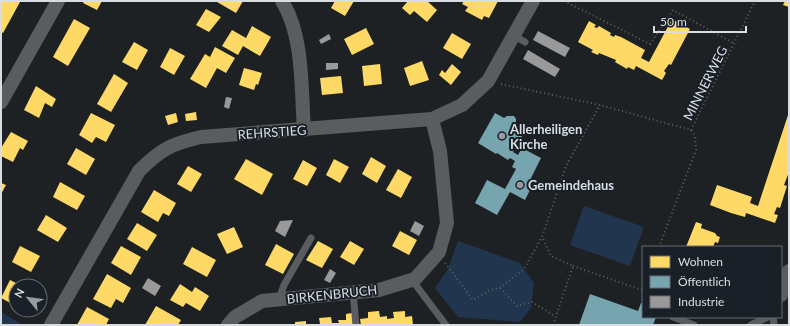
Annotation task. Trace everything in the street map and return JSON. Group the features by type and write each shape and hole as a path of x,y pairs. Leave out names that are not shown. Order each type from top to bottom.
{"street":[{"path":"1,102 58,1"},
{"path":"282,1 290,16 296,40 304,130"},
{"name":"REHRSTIEG","path":"51,325 139,171 155,154 175,143 201,137 432,119 462,105 488,81 519,39 533,1"},
{"name":"BIRKENBRUCH","path":"228,325 234,317 262,301 380,290 412,280 439,252 447,223 440,151 432,119"},
{"path":"782,292 789,271"}],"lane":[{"path":"280,299 282,290 311,238"},
{"path":"412,280 446,325"},
{"path":"353,292 356,325"},
{"path":"676,318 694,325"},
{"path":"751,325 766,318"}],"path":[{"path":"564,1 650,44 673,10 735,44"},
{"name":"MINNERWEG","path":"691,130 755,1"},
{"path":"502,84 600,105 691,130 695,136 696,150 659,246"},
{"path":"439,252 448,269 473,300 490,290 500,288 524,269 542,237 566,166 600,105"},
{"path":"542,237 551,256 573,266 642,290"},
{"path":"553,325 573,266"},
{"path":"500,288 517,306 532,302 556,317"}],"shaded area":[{"path":"584,206 644,227 630,266 570,245"},
{"path":"458,241 520,263 534,283 531,308 520,322 458,317 435,288 448,269"},
{"path":"1,312 8,316 8,318 11,318 23,325 1,325"}],"building: Wohnen":[{"path":"1,1 20,2 3,33 1,32"},
{"path":"84,1 102,1 97,10 83,3"},
{"path":"243,1 236,13 217,2"},
{"path":"335,1 354,1 345,16 331,8"},
{"path":"408,1 427,1 437,10 427,22 414,11 410,15 402,8"},
{"path":"464,1 498,1 489,18 484,16 482,20 465,11 468,7 462,4"},
{"path":"785,1 789,1 789,7 783,5"},
{"path":"206,9 221,17 209,32 196,25"},
{"path":"74,19 90,28 68,66 53,57"},
{"path":"672,19 690,29 671,65 669,64 664,71 666,73 662,80 636,66 634,70 628,67 627,69 615,62 616,60 599,53 598,55 591,52 593,50 578,42 589,21 596,25 594,27 597,28 599,26 611,33 610,35 614,37 615,35 621,37 645,50 641,58 649,62"},
{"path":"252,26 271,37 260,56 243,46 238,55 222,46 232,30 246,38"},
{"path":"366,28 374,44 352,55 344,39"},
{"path":"452,33 471,44 462,59 443,48"},
{"path":"134,42 148,50 137,70 122,62"},
{"path":"215,47 235,58 226,73 217,68 206,88 190,79 205,54 210,57"},
{"path":"170,48 185,56 174,75 160,67"},
{"path":"422,61 429,80 410,86 404,68"},
{"path":"380,64 382,84 364,86 362,66"},
{"path":"452,64 461,72 451,85 439,75 442,70 445,73"},
{"path":"244,68 262,73 258,85 256,84 254,90 239,85"},
{"path":"114,74 128,83 111,112 97,104"},
{"path":"341,76 343,93 322,95 320,78"},
{"path":"36,86 56,99 52,107 45,103 39,118 24,110"},
{"path":"196,112 197,120 186,121 185,114"},
{"path":"789,112 789,172 784,185 787,186 780,208 777,207 774,214 778,215 775,223 746,213 745,217 710,205 717,185 752,197 750,203 758,206"},
{"path":"91,113 115,125 106,142 96,137 92,143 79,135"},
{"path":"176,113 178,122 168,125 165,116"},
{"path":"11,132 28,141 23,150 20,148 13,162 1,156 1,148"},
{"path":"76,148 95,159 86,175 67,164"},
{"path":"371,157 386,166 377,183 362,174"},
{"path":"246,159 273,174 262,195 234,179"},
{"path":"334,159 349,167 340,183 326,175"},
{"path":"303,160 317,168 307,186 293,179"},
{"path":"188,166 202,174 191,192 177,184"},
{"path":"398,169 412,177 401,198 386,190"},
{"path":"60,182 85,196 77,210 53,197"},
{"path":"1,183 6,185 1,194"},
{"path":"154,190 176,203 169,216 163,213 158,222 141,212"},
{"path":"46,215 67,228 58,242 37,230"},
{"path":"696,222 702,224 701,228 715,233 720,237 718,243 715,242 713,246 686,246"},
{"path":"137,223 157,235 147,251 127,239"},
{"path":"234,227 243,247 227,254 217,234"},
{"path":"400,231 417,240 409,255 392,246"},
{"path":"318,241 333,249 322,268 306,260"},
{"path":"350,241 364,249 354,265 340,257"},
{"path":"276,244 294,254 283,274 265,265"},
{"path":"20,246 40,256 31,272 12,262"},
{"path":"121,246 141,257 131,275 111,263"},
{"path":"192,247 216,260 207,277 183,264"},
{"path":"107,274 131,288 123,303 116,299 111,308 93,299"},
{"path":"8,284 8,302 1,298"},
{"path":"180,284 192,292 195,287 209,296 200,311 186,303 183,307 170,300"},
{"path":"156,306 181,320 178,325 145,325"},
{"path":"87,307 109,319 106,325 77,325"},
{"path":"379,311 380,317 387,316 387,319 394,318 393,312 405,311 405,317 412,316 413,325 361,325 360,319 368,318 368,312"},
{"path":"352,313 353,325 316,325 320,324 319,318 331,317 332,323 339,323 338,320 346,320 346,314"},
{"path":"306,321 306,325 295,325 295,322"}],"building: Öffentlich":[{"path":"495,113 504,118 507,116 514,116 516,119 516,124 526,129 513,152 518,155 522,148 541,158 531,178 535,180 525,200 510,192 497,215 475,203 487,180 505,189 516,169 512,167 515,161 510,158 508,160 478,143"},
{"path":"590,294 638,311 641,303 642,318 656,318 653,325 579,325"}],"building: Industrie":[{"path":"538,31 570,48 565,57 533,40"},
{"path":"329,34 331,39 321,44 319,40"},
{"path":"528,50 560,69 555,77 523,59"},
{"path":"326,63 338,63 338,69 326,70"},
{"path":"226,97 232,98 229,109 224,107"},
{"path":"293,220 285,237 275,231 280,221"},
{"path":"415,221 424,226 419,236 410,231"},
{"path":"330,269 336,273 330,283 324,280"},
{"path":"148,278 161,286 155,296 142,288"}],"place":[{"name":"Allerheiligen Kirche","path":"502,136"},
{"name":"Gemeindehaus","path":"520,185"}]}
